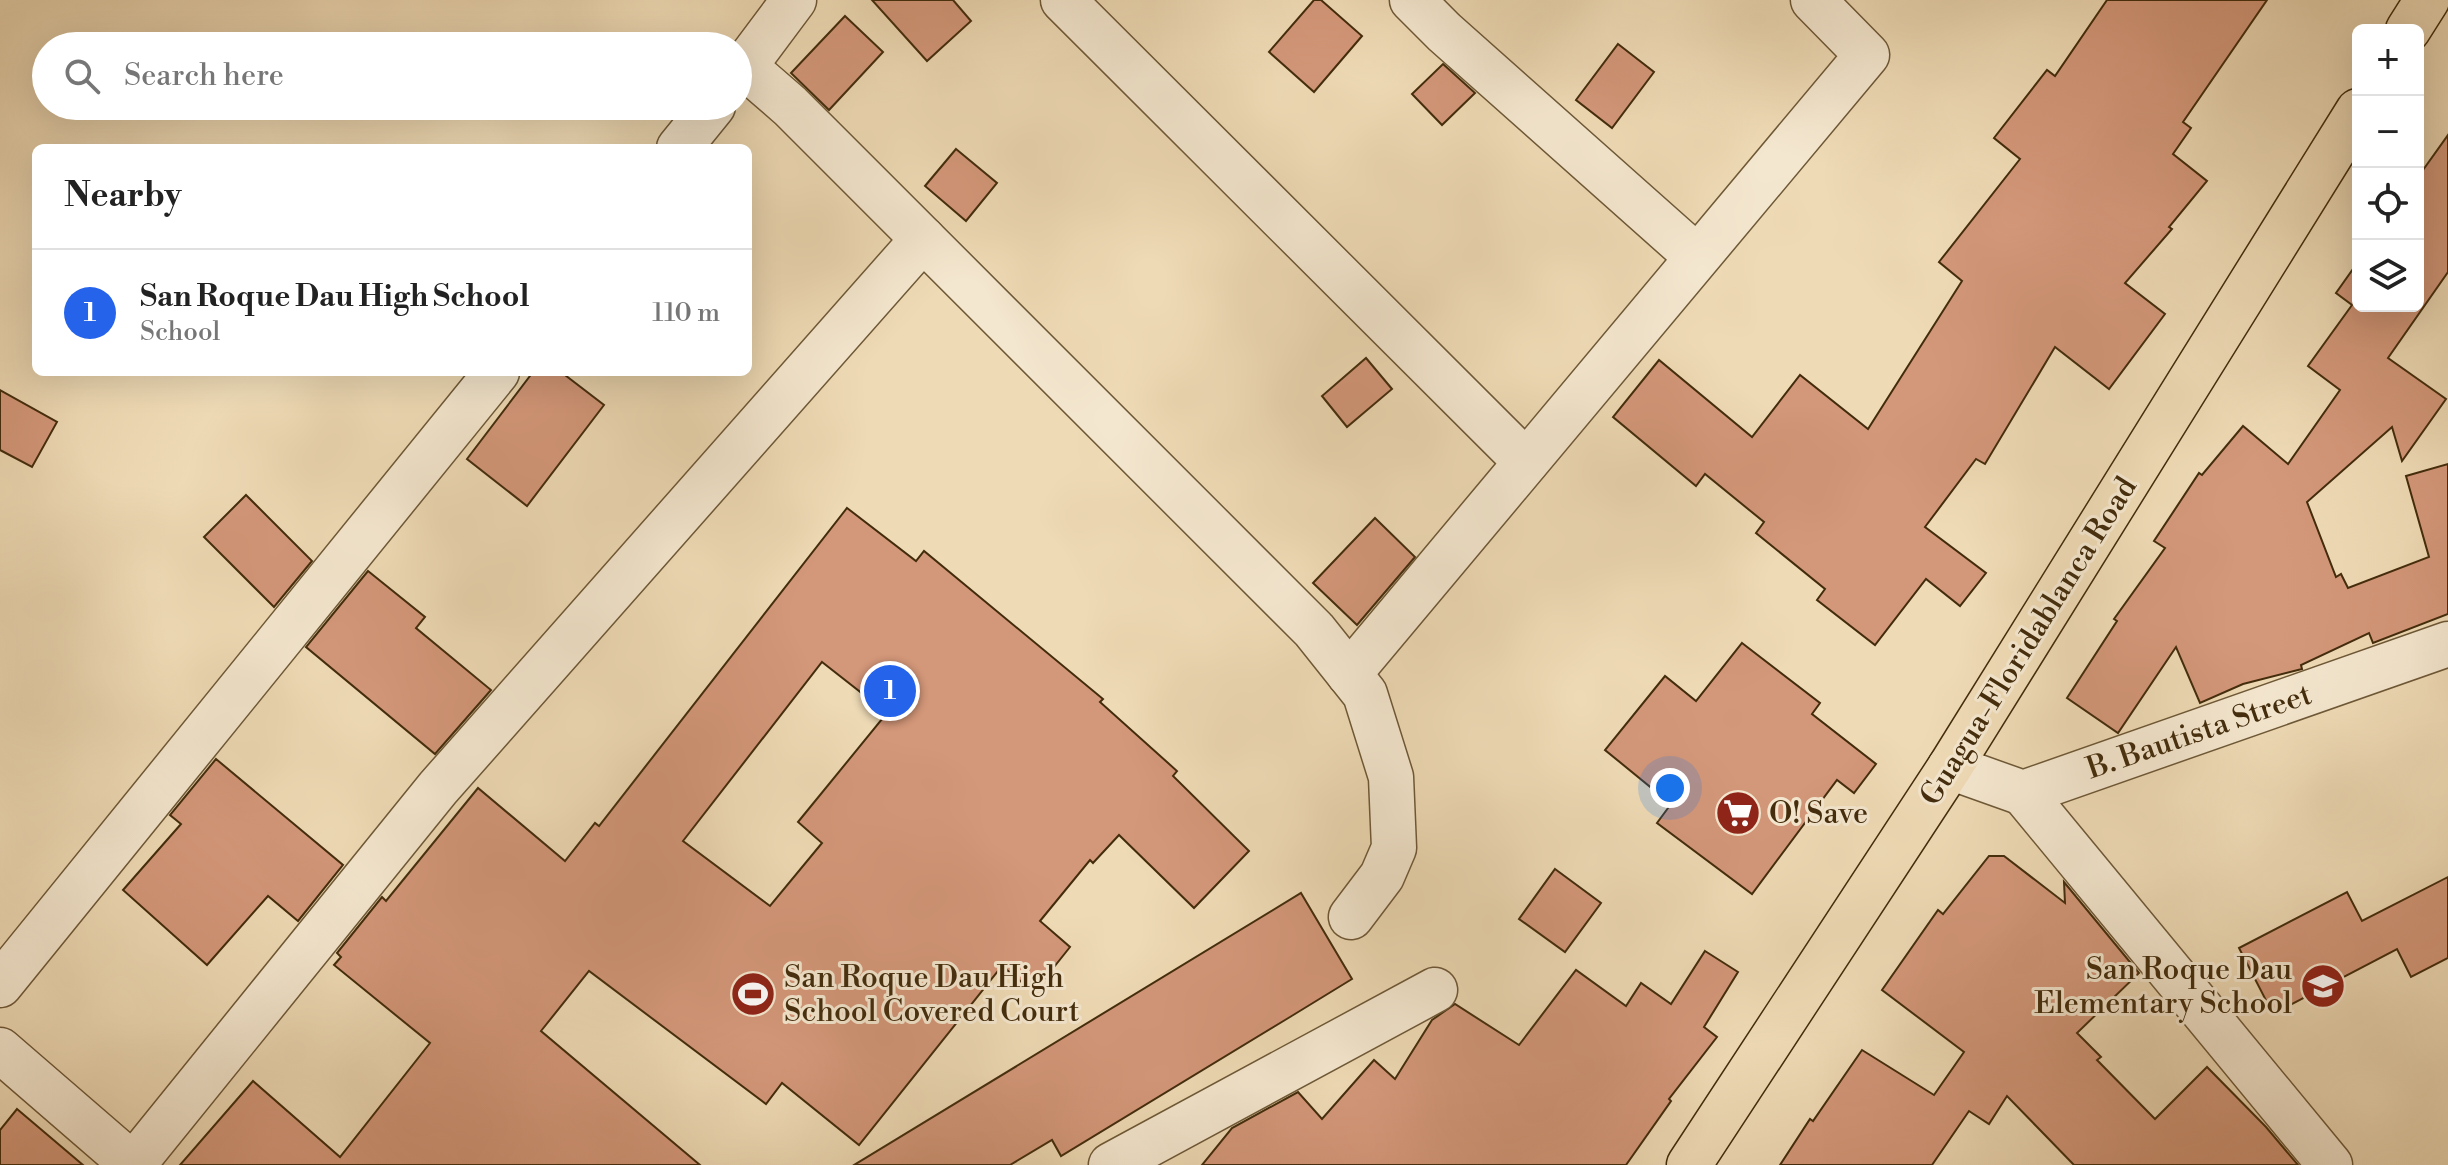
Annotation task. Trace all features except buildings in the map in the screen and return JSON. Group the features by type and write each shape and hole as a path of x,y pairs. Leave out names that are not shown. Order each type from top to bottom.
{"main road":[{"path":"2412,24 2427,0"},
{"name":"Guagua-Floridablanca Road","path":"1689,1165 1950,767 2352,121"}],"street":[{"path":"752,56 794,0"},
{"path":"1063,0 1526,462"},
{"path":"1412,0 1697,257"},
{"path":"1349,674 1867,55 1813,0"},
{"path":"752,79 790,106 1314,630 1365,694 1391,777 1394,848 1382,876 1351,917"},
{"path":"682,144 702,120"},
{"path":"0,1050 133,1165 438,788 923,239"},
{"path":"0,985 494,376"},
{"name":"B. Bautista Street","path":"2023,793 2448,644"},
{"path":"1950,767 2023,793 2330,1165"},
{"path":"1111,1165 1435,990"}],"place":[{"name":"San Roque Dau High School","path":"890,691"},
{"name":"O! Save","path":"1738,813"},
{"name":"San Roque Dau Elementary School","path":"2323,986"},
{"name":"San Roque Dau High School Covered Court","path":"753,994"}]}
